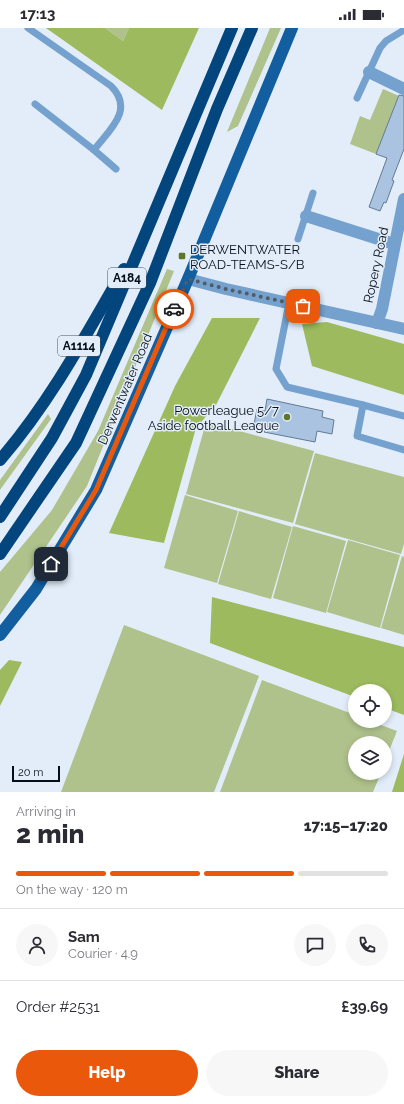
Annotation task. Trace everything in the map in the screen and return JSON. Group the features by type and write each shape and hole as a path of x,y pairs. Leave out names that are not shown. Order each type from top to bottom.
{"highway":[{"name":"A184","path":"0,517 52,438 86,375 232,28"},
{"name":"A184","path":"0,554 76,443 150,283 217,109 252,28"},
{"name":"A1114","path":"0,460 19,438 58,382 149,226"}],"main road":[{"name":"Derwentwater Road","path":"0,635 36,589 96,490 188,279 292,28"}],"street":[{"path":"369,72 404,89"},
{"name":"Ropery Road","path":"376,323 382,309 394,244 403,213 404,199"},
{"path":"306,216 394,244"},
{"name":"Ropery Road","path":"188,279 404,329"}],"lane":[{"path":"28,28 111,86 119,97 121,103 120,115 94,150"},
{"path":"358,98 380,48 386,41 404,30"},
{"path":"35,104 116,169"},
{"path":"298,239 313,193"},
{"path":"289,303 276,369 287,387 404,416"},
{"path":"364,405 357,436 404,450"}],"green space":[{"path":"46,28 105,28 123,41 129,28 199,28 162,110"},
{"path":"105,28 129,28 123,41"},
{"path":"270,28 281,28 238,126 227,132"},
{"path":"383,89 399,96 376,154 350,144 360,116 370,120"},
{"path":"167,269 174,271 87,486 0,615 0,572 52,510 98,431"},
{"path":"212,318 260,318 216,405 196,428 164,543 109,533 175,386"},
{"path":"327,322 404,344 404,395 312,366 302,324"},
{"path":"48,414 51,419 0,490 0,480"},
{"path":"206,422 314,451 293,523 186,494"},
{"path":"315,453 404,477 404,544 401,554 295,524"},
{"path":"185,495 238,511 217,583 164,568"},
{"path":"239,511 292,527 271,599 218,584"},
{"path":"293,526 346,541 326,613 273,598"},
{"path":"348,540 400,555 380,628 327,612"},
{"path":"402,556 404,557 404,635 381,628"},
{"path":"212,597 404,647 404,715 392,711 392,684 348,684 348,694 210,643"},
{"path":"124,625 259,676 214,792 61,792"},
{"path":"9,660 22,662 0,706 0,670"},
{"path":"262,680 348,712 348,728 389,728 397,731 392,744 392,736 348,736 348,780 378,780 373,792 220,792"},
{"path":"404,754 404,792 392,792"}],"building":[{"path":"399,95 404,96 404,149 392,180 394,181 386,203 384,202 380,211 369,207 387,158 376,154"},
{"path":"267,399 323,411 322,417 334,420 332,434 317,431 315,442 264,432 265,426 254,424 257,409 265,411"}],"way so far":[{"path":"174,309 188,279 303,306"}],"place":[{"name":"DERWENTWATER ROAD-TEAMS-S/B","path":"182,256"},
{"name":"Powerleague 5/7 Aside football League","path":"287,417"}],"route":[{"path":"51,564 96,490 174,309"}]}
